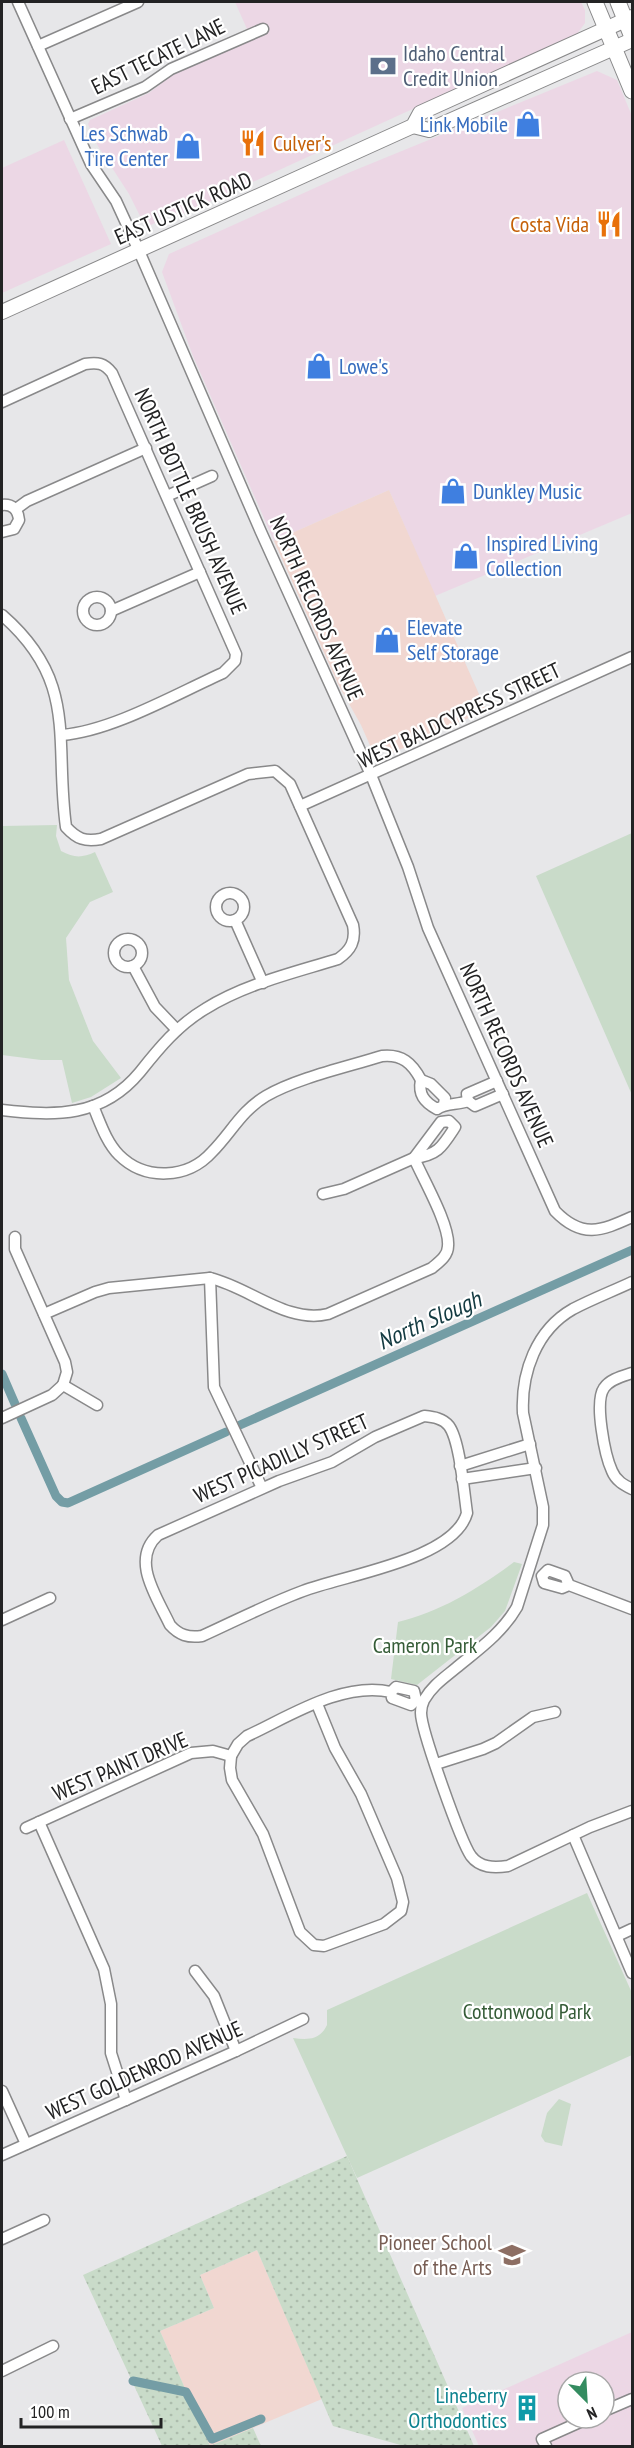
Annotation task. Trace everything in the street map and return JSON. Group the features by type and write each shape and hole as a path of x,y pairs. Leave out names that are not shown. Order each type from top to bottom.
{"highway":[{"path":"595,2 633,92"},
{"path":"618,2 629,19 633,38"}],"main road":[{"name":"EAST USTICK ROAD","path":"2,312 413,126 420,113 629,19"},
{"name":"EAST USTICK ROAD","path":"413,126 429,130 633,38"}],"street":[{"name":"NORTH RECORDS AVENUE","path":"18,2 91,164 116,201 140,251 199,392 371,775 408,867 428,928 555,1211 565,1221 591,1231 604,1230 633,1217"},
{"path":"38,46 138,2"},
{"name":"EAST TECATE LANE","path":"70,119 145,87 171,69 263,29"},
{"name":"NORTH BOTTLE BRUSH AVENUE","path":"2,402 85,364 100,363 112,373 234,647 235,661 223,672 102,727 62,735"},
{"path":"16,509 27,501 146,448"},
{"path":"167,496 212,476"},
{"path":"2,505 12,506 19,514 18,525 9,532 2,532"},
{"path":"111,611 200,572"},
{"path":"2,615 32,646 48,672 58,702 62,735 64,814 66,827 75,837 88,841 101,839 248,774 275,771 290,784 355,934 353,945 338,959 263,983 216,1002 177,1030 126,1086 93,1106 51,1115 2,1110"},
{"name":"WEST BALDCYPRESS STREET","path":"300,806 633,657"},
{"path":"235,920 263,983"},
{"path":"133,966 155,1007 177,1030"},
{"path":"93,1106 111,1146 118,1154 141,1170 169,1174 192,1168 202,1162 213,1152 241,1115 267,1095 287,1086 382,1056 392,1055 402,1058 415,1067 421,1080 431,1084 445,1098 449,1105 449,1121 441,1122 414,1158 344,1188 323,1194"},
{"path":"497,1081 467,1094 468,1101 475,1106 503,1094"},
{"path":"449,1105 468,1101"},
{"path":"44,1314 109,1288 210,1278 225,1281 297,1315 315,1317 328,1314 432,1268 443,1259 449,1248 447,1232 414,1158"},
{"path":"2,1418 52,1395 63,1385 67,1372 65,1362 15,1249 15,1237"},
{"path":"210,1278 214,1386 262,1488"},
{"path":"317,1704 334,1748 361,1794 397,1878 403,1902 401,1911 384,1924 335,1944 324,1946 314,1944 300,1932 263,1834 232,1780 231,1756 238,1744 247,1736 317,1704 346,1692 367,1689 391,1692 392,1698 411,1705 419,1701 433,1686 503,1628 517,1607 543,1525 543,1507 524,1413 523,1387 532,1355 557,1321 572,1310 633,1282"},
{"path":"633,1372 605,1386 599,1398 598,1408 612,1471 622,1485 633,1489"},
{"path":"63,1385 97,1405"},
{"name":"WEST PICADILLY STREET","path":"460,1466 454,1437 448,1425 438,1418 424,1416 375,1437 319,1468 262,1488 158,1535 150,1542 147,1550 144,1560 146,1570 170,1624 176,1632 192,1638 202,1636 306,1590 403,1562 457,1533 468,1513 462,1479"},
{"path":"530,1444 460,1466 462,1479 536,1468"},
{"path":"529,1572 542,1576 548,1570 565,1576 569,1585 633,1609"},
{"path":"2,1620 50,1598"},
{"path":"419,1701 423,1724 464,1842 472,1857 482,1865 495,1868 508,1866 573,1835 633,1811"},
{"path":"436,1764 483,1749 534,1718 555,1712"},
{"name":"WEST PAINT DRIVE","path":"26,1828 191,1753 213,1751 231,1756"},
{"path":"39,1822 104,1969 111,2004 111,2053 116,2076 126,2100"},
{"path":"573,1835 633,1973"},
{"path":"617,1936 633,1929"},
{"path":"195,1971 214,1996 236,2051"},
{"name":"WEST GOLDENROD AVENUE","path":"2,2155 303,2019"},
{"path":"2,2091 26,2144"},
{"path":"2,2239 44,2220"},
{"path":"2,2371 53,2346"},
{"path":"616,2406 633,2399"},
{"path":"546,2446 542,2439 562,2430"}],"shaded area":[{"path":"235,2 581,2 585,10 585,23 577,34 176,217 174,214 151,225 143,222 129,194 98,146 88,124 90,120 149,93 171,76 251,38"},
{"path":"597,71 617,80 632,116 632,513 435,596 389,490 274,541 193,356 162,272 169,254 348,173"},
{"path":"64,140 111,244 2,293 2,168"},
{"name":"Elevate Self Storage","path":"389,490 486,710 390,754 377,748 372,750 338,684 274,541"},
{"path":"257,2250 322,2399 210,2446 160,2331 214,2308 200,2275"},
{"path":"632,2332 632,2446 479,2446 462,2408"}],"green space":[{"path":"57,825 56,836 61,851 78,856 95,852 113,892 90,902 66,938 69,980 93,1041 121,1078 91,1097 72,1103 62,1060 2,1055 2,826"},
{"path":"632,833 632,1095 536,876"},
{"name":"Cameron Park","path":"514,1562 522,1564 505,1611 491,1627 417,1685 391,1679 398,1622 414,1618 459,1598"},
{"name":"Cottonwood Park","path":"587,1893 632,1993 632,2055 357,2178 293,2038 309,2039 321,2034 327,2025 327,2010"},
{"path":"559,2099 571,2104 562,2146 545,2142 541,2136 547,2113"},
{"path":"347,2156 474,2446 404,2446 333,2426 257,2250 200,2275 214,2308 160,2331 210,2446 162,2446 83,2275"},
{"path":"253,2428 261,2446 210,2446"}],"waterway":[{"name":"North Slough","path":"240,1425 632,1250"},
{"name":"North Slough","path":"2,1374 15,1404"},
{"name":"North Slough","path":"21,1418 56,1496 62,1502 68,1503 226,1432"},
{"path":"133,2381 186,2392 212,2439 261,2419"}],"place":[{"name":"Idaho Central Credit Union","path":"383,66"},
{"name":"Link Mobile","path":"528,124"},
{"name":"Culver's","path":"253,143"},
{"name":"Les Schwab Tire Center","path":"188,146"},
{"name":"Costa Vida","path":"609,224"},
{"name":"Lowe's","path":"319,366"},
{"name":"Dunkley Music","path":"453,491"},
{"name":"Inspired Living Collection","path":"466,556"},
{"name":"Elevate Self Storage","path":"387,640"},
{"name":"Pioneer School of the Arts","path":"512,2255"},
{"name":"Lineberry Orthodontics","path":"527,2408"}]}
